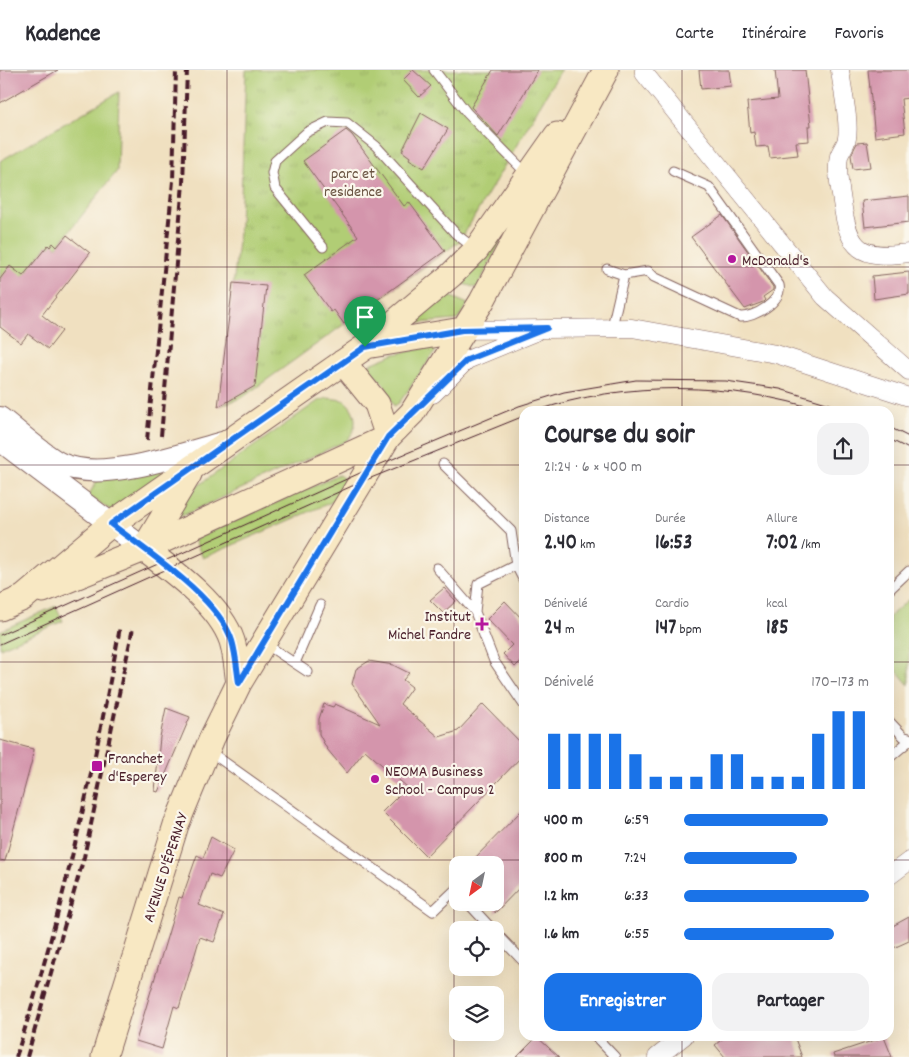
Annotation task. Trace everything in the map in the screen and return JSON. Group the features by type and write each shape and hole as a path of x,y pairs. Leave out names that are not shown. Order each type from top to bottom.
{"main road":[{"path":"23,598 111,524 365,347 457,270 476,250 605,70"},
{"path":"0,608 144,549 388,437 412,414 502,267 605,70"},
{"path":"365,347 462,330"},
{"path":"343,362 377,404 388,437"},
{"name":"AVENUE D'ÉPERNAY","path":"104,1057 176,825 207,750 239,683 388,437"},
{"path":"144,549 194,466"},
{"path":"144,549 181,577 219,618 232,640 239,683"}],"street":[{"path":"644,70 644,73 825,297 909,371"},
{"path":"840,70 847,139 840,155 838,171 846,229 853,241 864,251 880,257 909,253"},
{"path":"412,414 467,360 547,328"},
{"path":"462,330 632,328 776,354 909,397"},
{"path":"0,418 61,464 92,472 165,460 232,440"},
{"path":"0,440 144,549"},
{"path":"894,872 909,860"},
{"path":"657,1057 678,1041"}],"lane":[{"path":"434,70 467,113 529,176"},
{"path":"322,247 275,188 272,173 275,161 308,132 328,122 347,123 376,146 456,234 476,250"},
{"path":"607,269 624,275 648,270 654,277 740,317 752,314 774,302 778,296 779,285 709,187 673,171"},
{"path":"612,328 624,275"},
{"path":"443,464 511,531 516,565 519,571"},
{"path":"475,612 478,584 516,565"},
{"path":"436,568 475,612 494,661 519,698"},
{"path":"894,585 909,571"},
{"path":"295,663 320,606"},
{"path":"264,643 308,672"},
{"path":"894,726 904,737 909,739 894,753"},
{"path":"207,750 433,911 449,896"},
{"path":"475,911 485,921"},
{"path":"504,941 519,957"},
{"path":"601,1041 616,1057"}],"green space":[{"name":"parc et residence","path":"246,70 561,70 460,241 243,397 220,406 240,223"},
{"path":"119,92 117,171 57,247 53,243 50,247 48,245 23,276 0,279 0,161"},
{"path":"516,211 477,288 460,283 474,269"},
{"path":"447,295 468,304 457,320 418,323 419,317"},
{"path":"435,346 435,352 399,403 394,406 384,384 368,369 368,365 395,354"},
{"path":"327,398 343,400 352,409 355,425 346,441 175,519 189,492 318,401"},
{"path":"164,468 168,471 112,511 88,496 98,479"},
{"path":"339,475 345,480 334,501 203,558 194,539"},
{"path":"909,599 909,685 894,668 894,612"},
{"path":"56,606 63,621 0,648 0,631"}],"building":[{"path":"0,70 58,70 0,103"},
{"path":"413,70 431,86 419,97 403,80"},
{"path":"493,70 538,70 498,136 471,107"},
{"path":"699,70 729,70 731,86 701,89"},
{"path":"775,70 805,70 811,126 808,126 809,141 796,142 798,155 770,158 768,146 756,147 754,132 750,133 747,102 778,99"},
{"path":"868,70 909,70 909,98 901,99 905,133 875,137"},
{"path":"421,113 448,129 424,168 409,159 410,157 402,151"},
{"path":"346,130 352,135 404,206 409,202 445,251 344,324 334,310 331,312 304,275 358,236 303,161"},
{"path":"867,142 871,167 853,169 851,155 857,143"},
{"path":"909,196 909,222 865,227 862,201"},
{"name":"McDonald's","path":"722,215 773,287 773,290 763,297 765,300 763,302 745,309 691,237"},
{"path":"67,235 90,253 42,315 62,331 48,349 28,334 21,343 0,327 0,279 10,266 23,276 48,245 50,247 53,243 57,247"},
{"path":"909,272 909,294 874,299 872,276"},
{"path":"233,283 266,286 255,386 218,407"},
{"path":"444,588 456,601 443,613 430,600"},
{"path":"505,601 519,616 519,663 515,667 503,654 512,645 487,619"},
{"path":"369,661 393,665 409,673 403,680 412,687 400,704 439,737 458,731 483,704 519,741 519,759 426,856 382,812 407,787 365,750 347,773 327,749 319,734 319,719 324,704 333,707 335,704 380,724 352,684 356,669"},
{"path":"166,708 190,717 158,792 155,791 160,737"},
{"path":"0,740 33,749 32,760 5,861 0,860"},
{"path":"519,813 519,888 504,904 504,856 477,856"},
{"path":"211,837 234,850 220,878 210,874 199,905 224,915 214,942 200,937 179,1008 174,1006 162,1049 136,1041 179,897 182,898 197,855 203,858"},
{"path":"909,917 909,941 894,948 894,925"},
{"path":"533,1041 541,1041 559,1057 517,1057"},
{"path":"720,1041 796,1041 802,1057 725,1057 715,1045"},
{"path":"872,1041 886,1041 892,1057 834,1057 833,1054"}],"tram line":[{"path":"519,406 564,392 636,380 726,381 780,389 836,406"},
{"path":"553,406 606,394 679,388 752,394 805,406"},
{"path":"0,635 369,469 519,406"},
{"path":"0,644 361,482 519,418"},
{"path":"894,430 909,437"},
{"path":"894,442 909,449"}],"railway":[{"path":"147,440 173,181 176,70"},
{"path":"161,436 183,183 187,70"},
{"path":"16,1057 48,951 75,844 88,790 120,627"},
{"path":"27,1057 84,857 133,628"}],"place":[{"name":"McDonald's","path":"732,259"},
{"name":"Institut Michel Fandre","path":"482,624"},
{"name":"Franchet d'Esperey","path":"97,766"},
{"name":"NEOMA Business School - Campus 2","path":"375,779"}],"route":[{"path":"547,328 467,360 388,437 239,683 232,640 219,618 181,577 111,524 365,347 462,330 547,328"}]}
